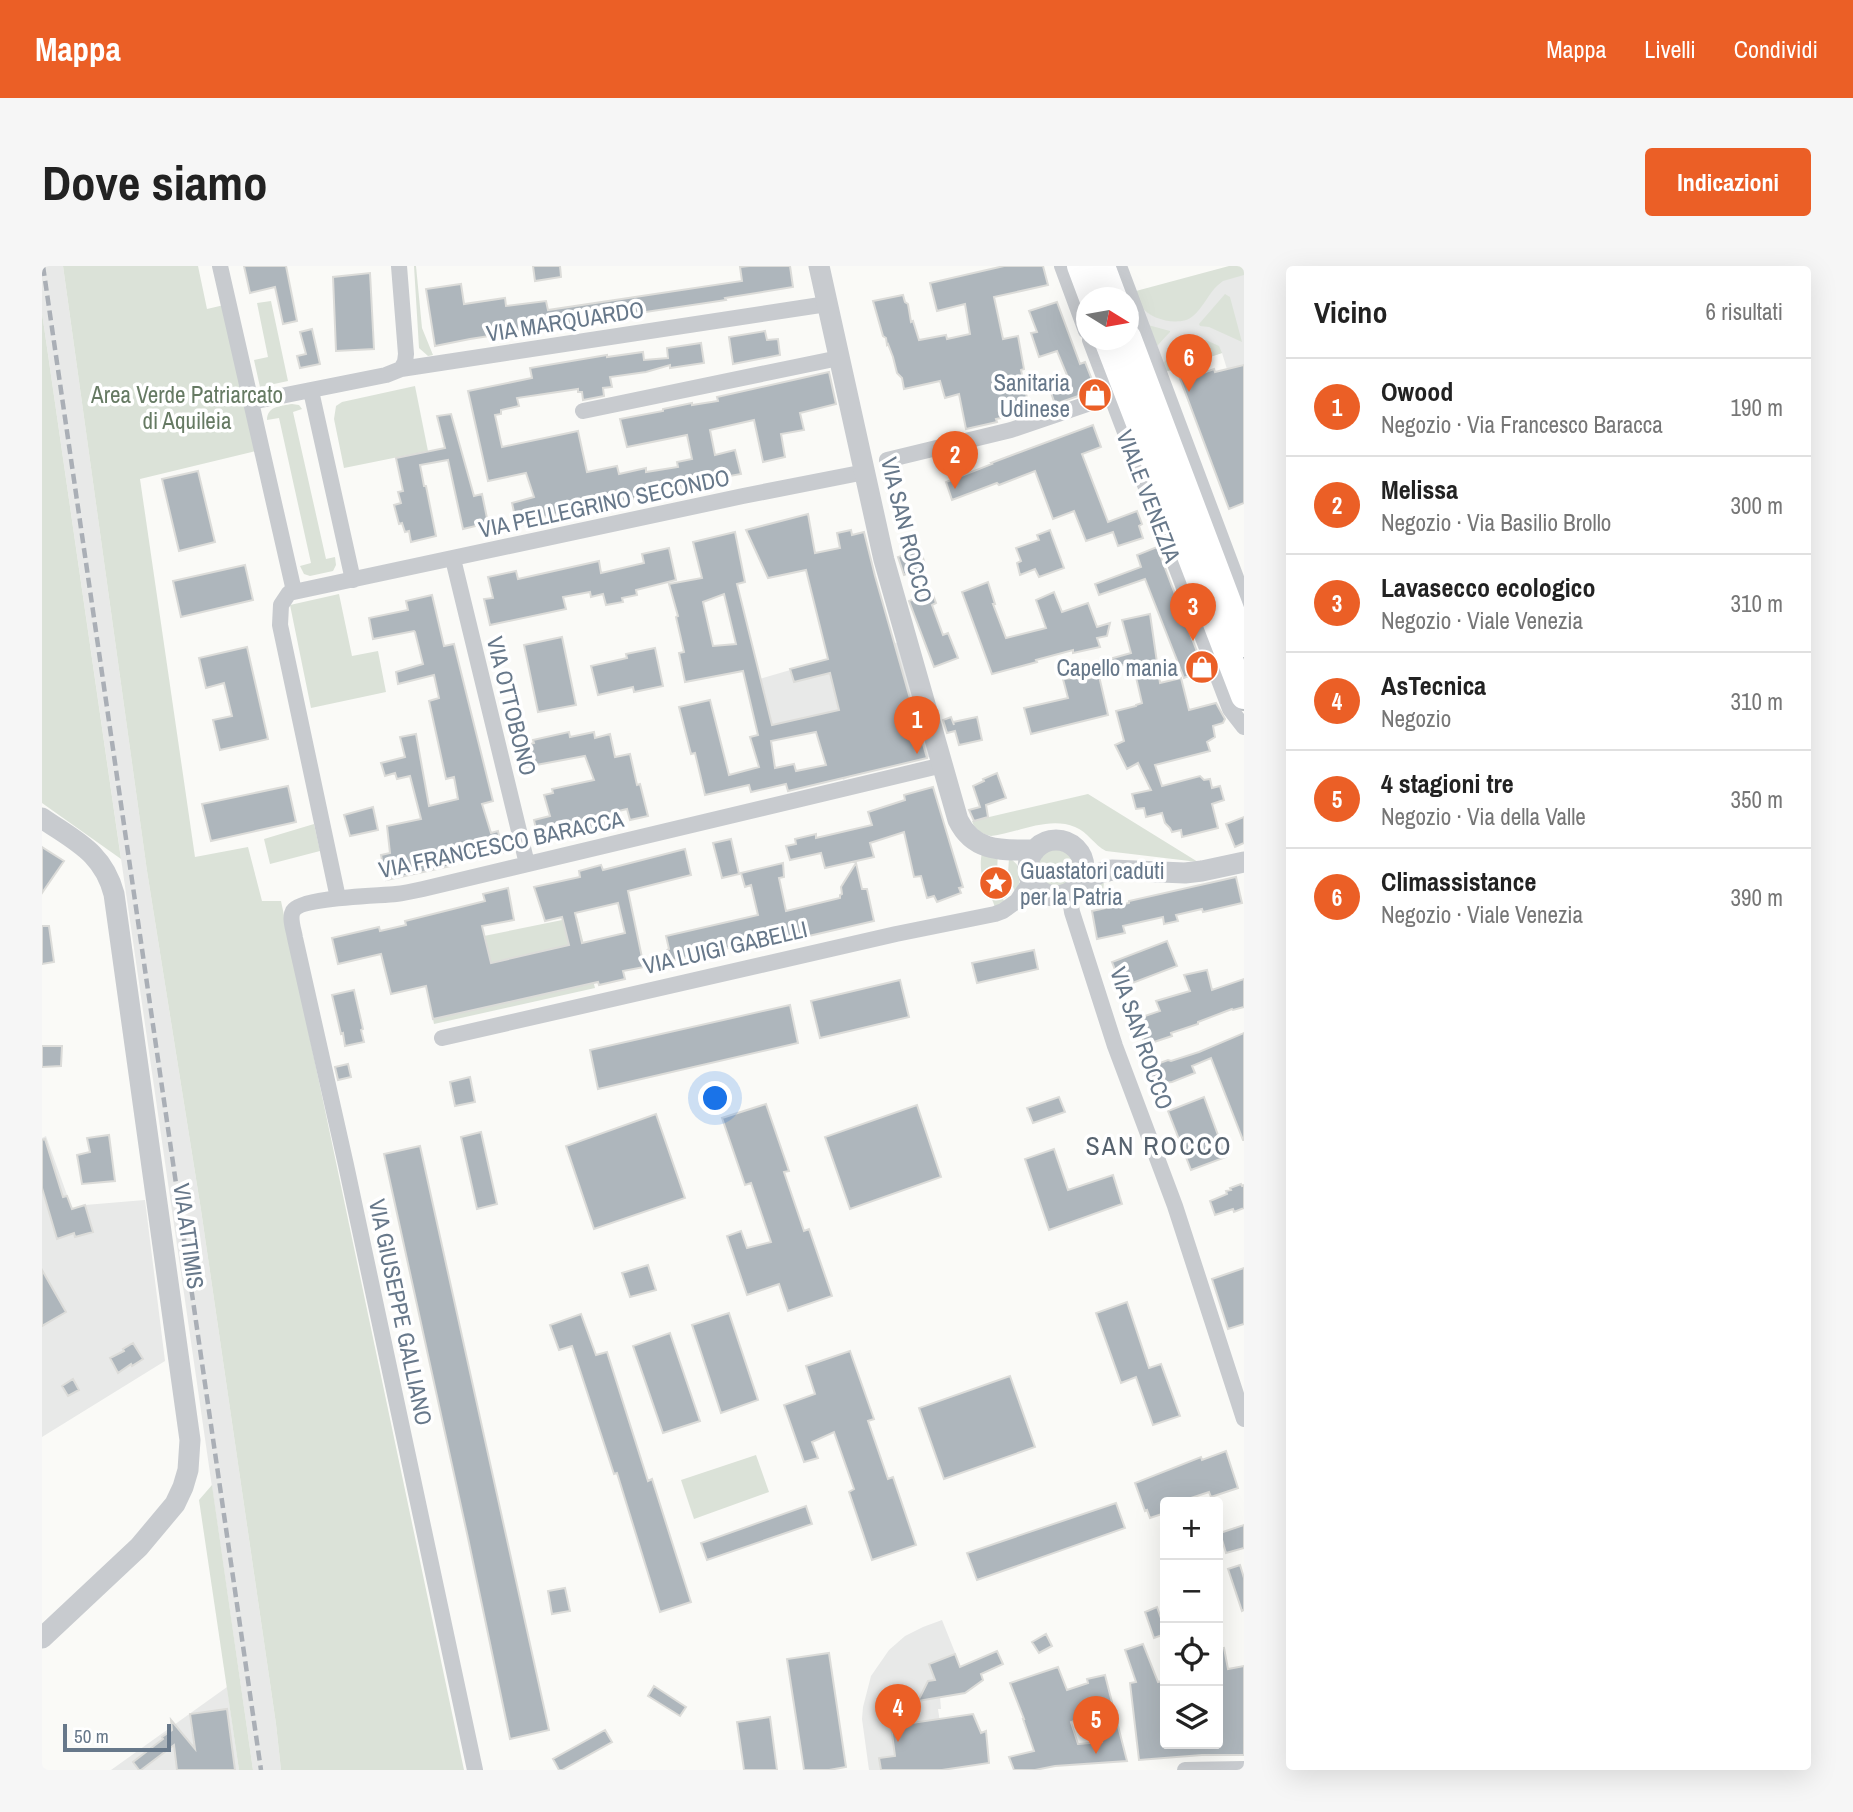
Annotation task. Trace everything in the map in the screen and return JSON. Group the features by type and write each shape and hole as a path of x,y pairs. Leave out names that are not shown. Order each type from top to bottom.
{"main road":[{"path":"1080,266 1088,287"},
{"path":"1102,266 1110,287"},
{"name":"VIALE VENEZIA","path":"1111,350 1244,696"},
{"name":"VIALE VENEZIA","path":"1134,350 1244,644"}],"street":[{"path":"220,266 294,591 285,597 281,605 280,625 338,898"},
{"path":"399,266 406,354 401,369"},
{"name":"VIA SAN ROCCO","path":"819,266 884,560 958,820 963,830 975,841 1003,850 1034,872"},
{"path":"1062,266 1076,302"},
{"path":"1119,266 1242,590"},
{"name":"VIA MARQUARDO","path":"311,391 386,375 401,369 827,304"},
{"name":"VIALE VENEZIA","path":"1094,350 1230,709 1244,727"},
{"path":"583,411 839,358"},
{"path":"251,402 311,391 353,580"},
{"path":"887,460 1011,430 1111,396"},
{"name":"VIA PELLEGRINO SECONDO","path":"294,591 864,472"},
{"name":"VIA OTTOBONO","path":"453,559 527,864"},
{"name":"VIA FRANCESCO BARACCA","path":"338,898 397,894 943,765"},
{"name":"VIA ATTIMIS","path":"42,818 94,855 106,871 114,894 190,1440 188,1470 175,1504 139,1546 42,1638"},
{"path":"1112,870 1094,862 1074,846 1058,840 1041,844 1034,872 1048,895 1071,896 1100,873 1112,870 1185,873 1244,862"},
{"path":"1071,896 1085,868 1080,853"},
{"name":"VIA LUIGI GABELLI","path":"442,1038 896,934 995,914 1011,907 1017,901 1034,872"},
{"name":"VIA SAN ROCCO","path":"1071,896 1118,1055 1175,1206 1244,1419"},
{"name":"VIA GIUSEPPE GALLIANO","path":"338,898 296,907 291,915 475,1770"},
{"path":"1185,1770 1244,1769"}],"shaded area":[{"path":"42,266 63,266 147,871 201,1210 281,1770 253,1770 42,313"},
{"path":"1244,269 1244,424 1222,353 1165,372 1139,297"},
{"path":"899,642 930,757 843,780 831,729 760,743 746,683"},
{"path":"46,1136 72,1209 85,1205 145,1200 165,1361 42,1437 42,1138"},
{"path":"942,1620 964,1675 967,1692 940,1697 941,1709 938,1709 947,1770 869,1770 862,1719 871,1676 889,1650 905,1636"},
{"path":"227,1687 239,1770 111,1770"}],"green space":[{"name":"Area Verde Patriarcato di Aquileia","path":"63,266 198,266 207,309 224,305 256,451 140,479 195,857 248,847 262,901 281,901 464,1770 281,1770 201,1210 147,871"},
{"path":"414,266 422,328 433,355 428,356 419,348"},
{"path":"1229,266 1244,266 1244,275 1223,281 1197,313 1181,321 1158,318 1146,312 1139,299 1139,290"},
{"path":"1225,294 1230,297 1242,342 1199,324"},
{"path":"271,301 288,381 260,387 254,360 268,357 257,303"},
{"path":"42,313 121,859 42,803"},
{"path":"1148,325 1170,331 1156,347"},
{"path":"1195,339 1206,340 1219,346 1222,353 1165,372 1162,364 1178,348"},
{"path":"415,386 428,451 344,468 334,419 336,406 342,402"},
{"path":"299,405 302,409 293,412 326,559 335,557 336,565 333,571 310,576 304,574 300,566 311,563 279,418 267,420 272,409"},
{"path":"339,594 352,656 378,651 386,692 311,708 290,605"},
{"path":"1088,794 1198,862 1106,851 1080,829 1065,824 1044,824 991,836 979,831 972,821"},
{"path":"314,824 320,851 270,864 264,839"},
{"path":"1056,844 1065,845 1073,851 1079,859 1079,877 1073,885 1065,891 1056,892 1047,891 1039,885 1033,877 1032,868 1033,859 1039,851 1047,845"},
{"path":"982,852 998,856 999,877 1007,897 1003,899 1012,915 1008,912 997,917 981,872"},
{"path":"1009,858 1017,865 1020,873 1015,892 1008,873"},
{"path":"1104,880 1103,897 1082,902 1086,892"},
{"path":"577,917 595,988 434,1024 426,986 484,936"},
{"path":"756,1455 769,1492 694,1519 681,1480"},
{"path":"212,1485 253,1770 239,1770 199,1500"}],"building":[{"path":"244,266 286,266 297,321 283,324 275,287 250,293"},
{"path":"533,266 560,266 561,277 535,281"},
{"path":"790,266 793,287 435,346 426,289 461,284 464,304 505,298 506,306 546,301 548,310 742,281 740,267"},
{"path":"1004,266 1043,266 1048,285 994,297 1003,339 1018,336 1024,369 1021,370 1030,412 966,429 959,394 945,398 940,381 904,389 902,378 897,373 883,336 873,301 903,295 919,340 946,335 947,339 970,334 965,304 937,311 930,283"},
{"path":"370,273 374,349 336,351 333,277"},
{"path":"1057,302 1080,364 1085,362 1096,390 1055,404 1049,387 1069,380 1057,351 1039,357 1031,333 1037,332 1029,311"},
{"path":"312,329 320,364 300,368 297,356 306,354 300,332"},
{"path":"765,331 767,340 778,339 780,355 733,364 729,337"},
{"path":"701,343 704,363 670,368 670,365 646,372 610,377 612,387 603,388 604,396 583,400 582,392 578,392 578,389 517,398 519,406 501,410 501,414 495,415 502,447 578,431 587,472 617,466 619,474 646,468 646,472 678,467 677,462 692,459 687,435 627,447 620,419 692,403 718,401 717,397 829,372 836,404 800,413 804,430 781,434 785,457 763,462 754,420 710,430 715,455 735,450 741,474 729,474 680,488 679,485 655,491 656,494 539,518 540,521 517,526 512,503 534,497 526,473 488,481 468,391 532,378 530,368 643,352 644,360 668,358 667,348"},
{"path":"1244,365 1244,503 1229,509 1178,373 1192,367 1195,376 1214,369 1215,372"},
{"path":"451,414 474,496 482,494 488,523 463,529 448,460 420,465 436,536 411,542 409,531 405,532 402,523 399,524 394,505 401,503 398,492 403,491 396,458 445,448 437,416"},
{"path":"1093,425 1101,447 1082,454 1108,522 1137,511 1143,538 1118,546 1113,532 1086,541 1074,511 1053,519 1035,471 952,500 946,482"},
{"path":"198,471 215,542 179,551 162,479"},
{"path":"808,514 815,553 840,548 837,533 851,530 852,535 864,532 927,758 788,791 786,784 751,792 749,785 705,795 695,753 691,754 679,707 710,700 729,775 759,767 750,737 758,735 743,671 685,682 679,653 684,652 669,584 702,578 693,542 735,532 745,582 737,584 772,725 839,710 830,673 794,682 790,669 828,659 806,570 768,578 746,530","holes":["724,594 736,644 713,646 703,602","816,732 826,765 796,771 794,764 775,768 771,741"]},
{"path":"1050,530 1064,568 1039,577 1035,569 1020,575 1017,563 1021,561 1016,548 1039,540 1037,535"},
{"path":"1157,547 1204,670 1184,678 1145,579 1099,595 1095,584 1141,567 1137,555"},
{"path":"669,548 676,580 636,590 637,595 622,598 623,602 606,605 603,594 591,597 590,592 563,597 566,609 490,625 484,599 493,598 488,577 516,571 518,579 599,561 601,573 644,563 642,554"},
{"path":"920,549 926,567 904,575 898,557"},
{"path":"245,565 253,600 181,617 173,581"},
{"path":"988,582 1006,638 1046,628 1036,600 1054,592 1062,612 1088,603 1097,627 1110,623 1107,636 1097,638 1100,647 1073,653 1073,650 992,674 962,592"},
{"path":"932,592 936,603 932,605 943,635 948,633 958,658 934,667 909,601"},
{"path":"432,595 444,646 454,644 493,801 482,804 491,833 498,831 503,853 386,880 381,855 390,853 387,826 421,819 410,776 397,779 395,773 385,776 381,763 405,757 400,737 416,734 429,806 458,799 454,777 446,779 429,701 439,698 434,675 398,684 396,672 423,664 415,632 373,639 369,618 408,610 406,601"},
{"path":"1150,614 1160,683 1181,678 1189,710 1216,703 1225,719 1223,723 1213,726 1215,737 1207,742 1210,751 1155,765 1162,786 1200,776 1204,780 1210,779 1212,788 1220,786 1224,800 1212,804 1218,828 1182,837 1181,830 1172,832 1162,813 1146,817 1144,808 1136,809 1132,794 1151,790 1138,763 1127,769 1115,745 1124,741 1116,711 1142,703 1133,664 1107,667 1106,660 1131,653 1122,620"},
{"path":"562,637 576,705 538,712 524,645"},
{"path":"247,647 268,739 220,750 213,720 232,716 224,683 206,688 199,658"},
{"path":"655,648 663,686 634,692 633,687 598,695 591,666"},
{"path":"1099,676 1108,715 1031,734 1024,708 1068,698 1063,679 1080,677 1081,680"},
{"path":"951,717 954,725 953,722 977,717 982,740 959,745 955,731 947,733 943,720"},
{"path":"569,732 570,737 594,732 595,738 610,734 615,757 630,754 648,816 630,820 627,809 602,815 605,826 587,831 584,819 562,825 565,838 539,842 534,820 550,816 544,795 553,793 552,789 594,780 585,756 525,767 520,746 534,743 533,740"},
{"path":"997,773 1006,798 986,805 988,817 974,821 969,810 980,807 973,786"},
{"path":"288,786 296,822 211,841 202,804"},
{"path":"933,787 963,887 959,888 961,893 937,902 934,896 927,898 921,876 914,877 904,832 870,843 874,857 825,868 821,853 790,860 786,846 796,844 795,839 816,834 816,838 872,825 868,812 905,800 904,795"},
{"path":"373,807 378,830 350,836 344,815"},
{"path":"1244,817 1244,843 1235,847 1226,824"},
{"path":"731,839 739,874 722,878 713,843"},
{"path":"42,847 64,861 42,893"},
{"path":"685,849 691,875 628,891 644,967 623,971 625,979 599,985 598,982 433,1019 426,986 391,994 381,954 338,964 332,938 379,927 380,931 406,925 405,921 485,901 483,894 508,888 514,920 482,926 491,963 569,945 562,917 545,921 534,887 580,877 579,871 601,865 603,870","holes":["618,903 625,933 582,943 575,913"]},
{"path":"783,863 784,877 779,878 786,911 840,898 841,887 856,863 862,889 867,889 874,921 765,946 764,940 670,961 666,936 758,915 751,885 745,887 741,873"},
{"path":"1236,877 1242,903 1176,915 1178,921 1164,924 1163,917 1123,926 1125,933 1097,939 1092,911"},
{"path":"42,926 49,926 54,962 42,964"},
{"path":"1167,941 1177,966 1122,987 1112,962"},
{"path":"1034,950 1038,969 977,983 972,963"},
{"path":"1207,970 1212,990 1244,979 1244,1007 1198,1022 1171,1033 1172,1036 1145,1045 1136,1019 1160,1011 1156,1001 1190,991 1184,975"},
{"path":"900,980 909,1017 820,1038 811,1001"},
{"path":"354,990 364,1042 345,1046 332,995"},
{"path":"790,1005 798,1043 598,1089 590,1050"},
{"path":"1244,1033 1243,1140 1211,1058 1192,1066 1195,1073 1172,1082 1164,1083 1148,1078 1149,1067 1199,1052"},
{"path":"42,1046 62,1046 61,1066 42,1067"},
{"path":"348,1064 351,1077 338,1080 335,1067"},
{"path":"470,1077 475,1102 455,1106 450,1082"},
{"path":"1059,1097 1065,1112 1033,1123 1027,1108"},
{"path":"1204,1097 1226,1157 1191,1170 1168,1111"},
{"path":"766,1104 789,1171 784,1172 804,1231 809,1229 832,1296 788,1311 779,1284 747,1295 727,1236 741,1231 747,1248 771,1242 751,1183 745,1185 722,1118"},
{"path":"917,1105 941,1177 850,1209 825,1137"},
{"path":"656,1114 685,1198 594,1229 566,1146"},
{"path":"481,1132 497,1204 477,1209 461,1137"},
{"path":"109,1135 115,1181 82,1184 77,1155 90,1152 87,1138"},
{"path":"45,1139 63,1197 67,1196 72,1209 85,1205 93,1232 75,1237 74,1233 57,1239 42,1188 42,1140"},
{"path":"420,1146 549,1730 510,1739 384,1154"},
{"path":"1054,1149 1068,1190 1113,1175 1122,1204 1049,1230 1025,1159"},
{"path":"1241,1184 1244,1185 1244,1208 1215,1215 1210,1201"},
{"path":"648,1265 656,1290 630,1297 622,1273"},
{"path":"1244,1268 1244,1324 1228,1329 1212,1279"},
{"path":"42,1270 66,1312 42,1326"},
{"path":"1127,1302 1149,1368 1161,1364 1180,1416 1153,1425 1136,1377 1121,1383 1096,1313"},
{"path":"729,1313 758,1400 721,1413 692,1325"},
{"path":"581,1314 596,1355 607,1352 648,1481 652,1479 691,1602 660,1612 617,1473 614,1474 572,1346 559,1350 550,1325"},
{"path":"670,1333 700,1421 663,1433 633,1346"},
{"path":"133,1343 143,1359 118,1373 110,1358"},
{"path":"850,1351 874,1419 868,1421 888,1479 893,1477 916,1545 872,1560 849,1492 854,1489 834,1432 812,1442 818,1458 804,1462 784,1405 815,1394 806,1366"},
{"path":"1010,1376 1035,1447 944,1479 919,1408"},
{"path":"73,1379 79,1390 68,1396 62,1386"},
{"path":"1226,1451 1238,1488 1211,1497 1209,1492 1194,1497 1160,1497 1160,1515 1150,1518 1135,1483 1201,1457 1202,1460"},
{"path":"1116,1503 1125,1528 977,1580 967,1553"},
{"path":"806,1506 812,1524 707,1560 701,1543"},
{"path":"1244,1525 1244,1548 1226,1553 1223,1532"},
{"path":"1240,1565 1244,1578 1242,1611 1228,1569"},
{"path":"565,1588 570,1611 552,1614 548,1591"},
{"path":"1157,1607 1160,1615 1160,1636 1154,1638 1145,1612"},
{"path":"1046,1634 1052,1646 1039,1653 1032,1642"},
{"path":"1143,1644 1160,1681 1160,1749 1223,1749 1224,1648 1228,1669 1244,1666 1244,1755 1139,1760 1130,1683 1136,1682 1125,1650"},
{"path":"997,1651 1003,1664 981,1674 983,1680 965,1693 918,1701 928,1681 935,1680 929,1664 955,1654 960,1667"},
{"path":"829,1653 846,1767 804,1770 787,1659"},
{"path":"1058,1667 1067,1690 1088,1683 1087,1679 1105,1675 1127,1761 1014,1770 1009,1757 1034,1751 1010,1683","holes":["1096,1713 1102,1742 1078,1744 1071,1722"]},
{"path":"654,1686 686,1707 680,1716 648,1696"},
{"path":"227,1709 235,1770 177,1770 174,1745 141,1770 133,1762 172,1730 171,1720 195,1749 190,1714"},
{"path":"973,1714 981,1733 986,1731 989,1763 942,1770 881,1770 879,1758 895,1756 891,1726"},
{"path":"770,1717 777,1770 744,1770 737,1722"},
{"path":"605,1730 612,1742 559,1770 553,1759"}],"railway":[{"path":"43,266 261,1770"}],"place":[{"name":"Climassistance","path":"1189,392"},
{"name":"Sanitaria Udinese","path":"1095,395"},
{"name":"Melissa","path":"955,489"},
{"name":"Lavasecco ecologico","path":"1193,641"},
{"name":"Capello mania","path":"1202,667"},
{"name":"Owood","path":"917,754"},
{"name":"Guastatori caduti per la Patria","path":"996,883"},
{"name":"AsTecnica","path":"898,1742"},
{"name":"4 stagioni tre","path":"1096,1754"}],"district":[{"name":"SAN ROCCO","path":"1159,1145"}]}
